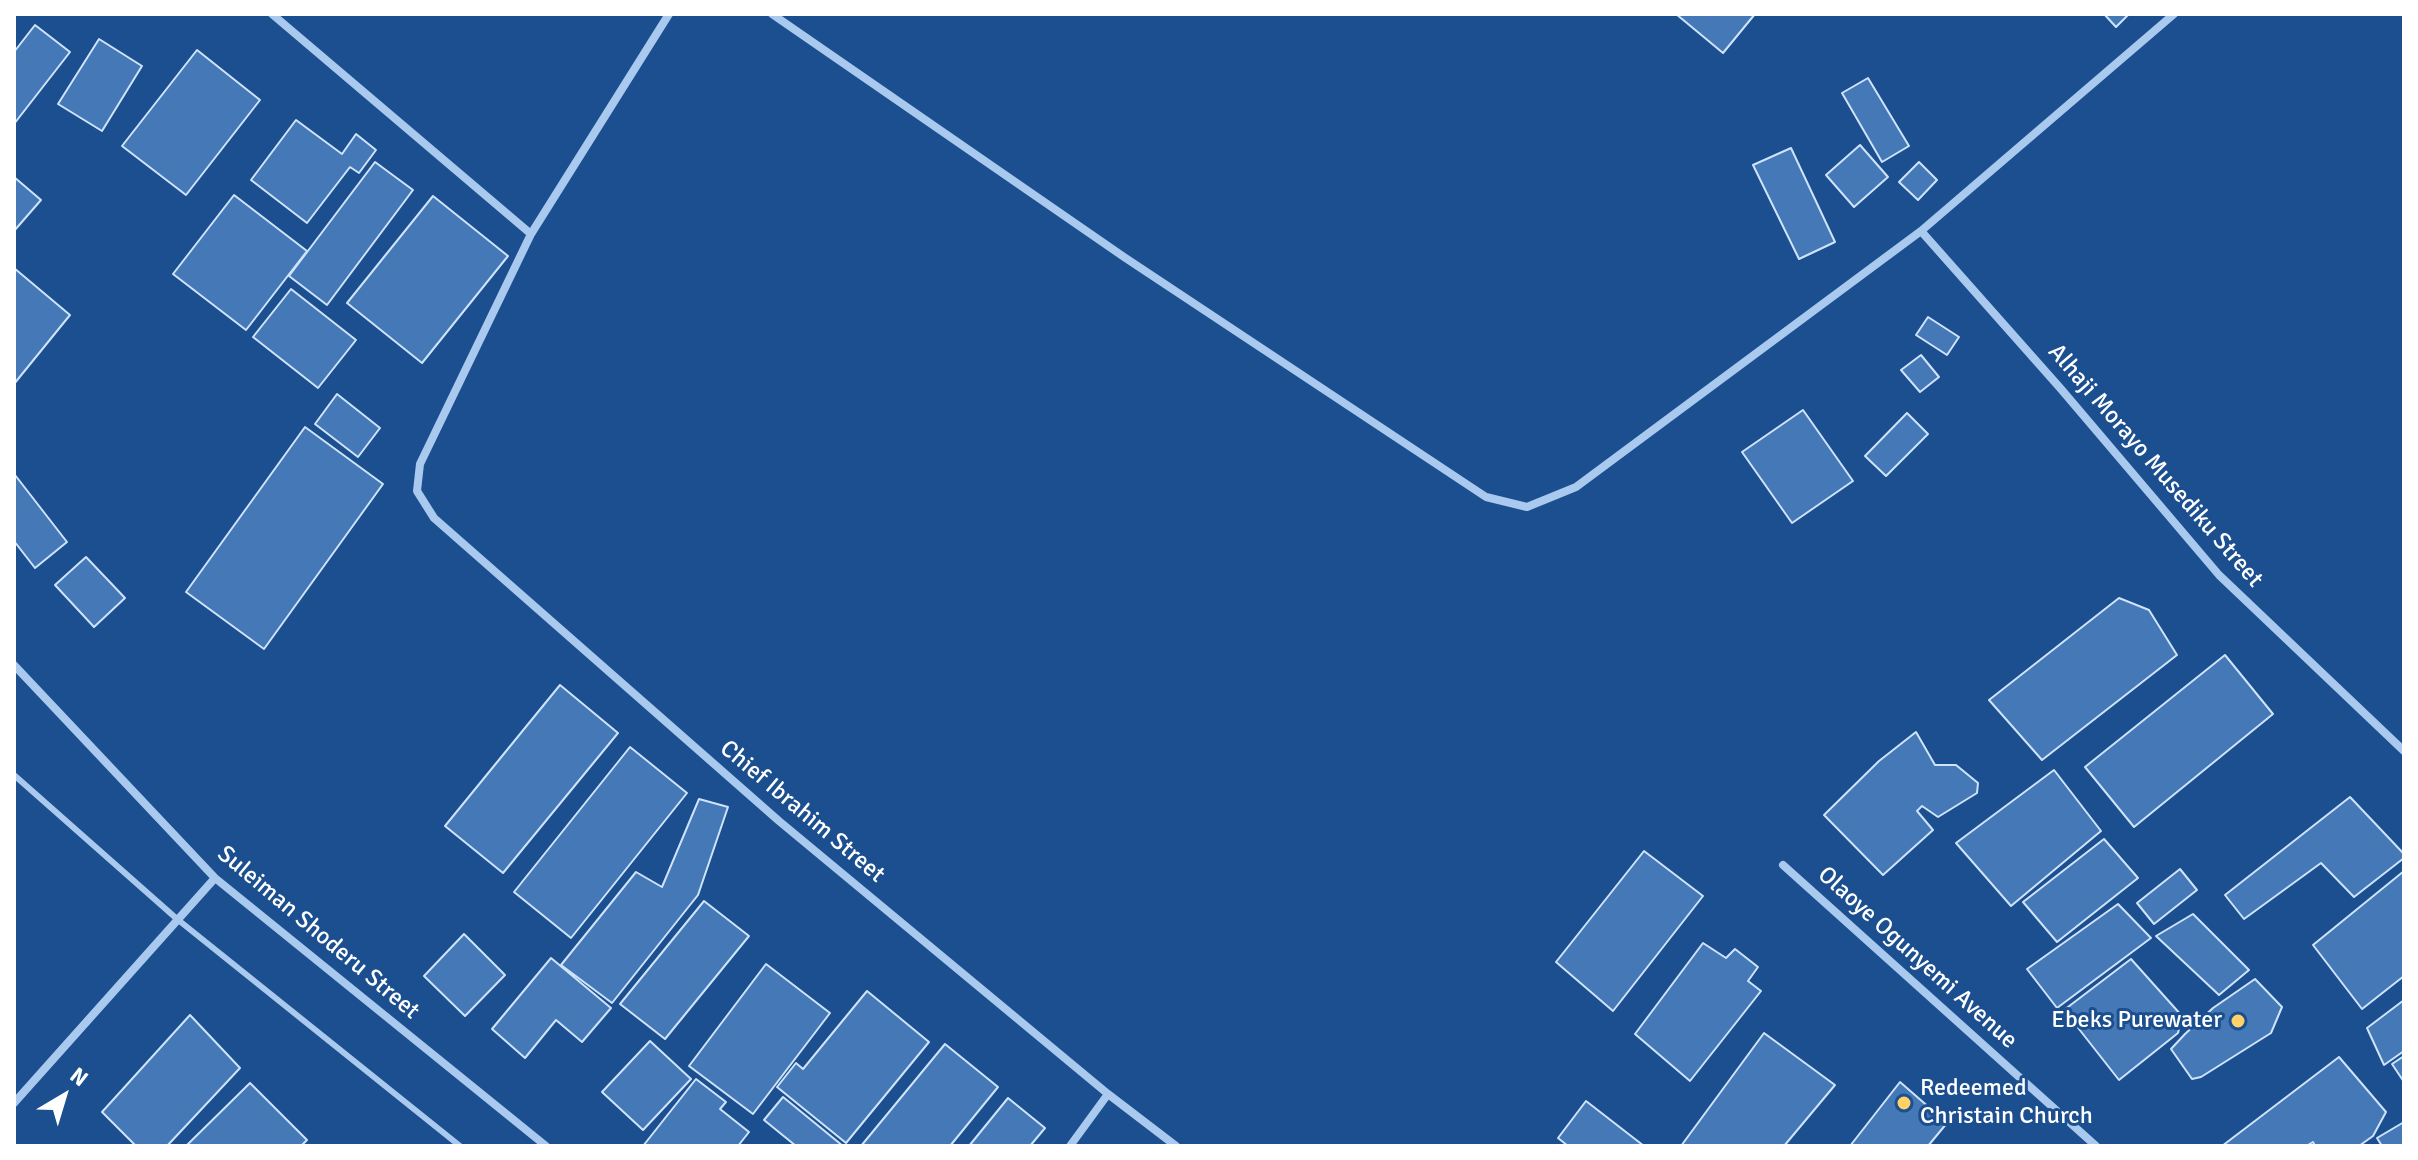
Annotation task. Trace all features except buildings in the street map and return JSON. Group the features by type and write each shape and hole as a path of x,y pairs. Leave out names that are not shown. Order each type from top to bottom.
{"street":[{"path":"272,14 531,234 669,14"},
{"path":"772,14 1124,257 1486,497 1527,507 1576,487 1921,231 2174,14"},
{"name":"Alhaji Morayo Musediku Street","path":"1921,231 2219,575 2404,751"},
{"name":"Chief Ibrahim Street","path":"531,234 420,464 417,491 434,518 779,821 1108,1094 1176,1146"},
{"name":"Suleiman Shoderu Street","path":"14,665 215,878 546,1146"},
{"name":"Olaoye Ogunyemi Avenue","path":"1783,865 2096,1146"},
{"path":"14,1103 215,878"},
{"path":"1070,1146 1108,1094"}],"lane":[{"path":"14,775 177,919 460,1146"}],"place":[{"name":"Ebeks Purewater","path":"2238,1021"},
{"name":"Redeemed Christain Church","path":"1904,1103"}]}
